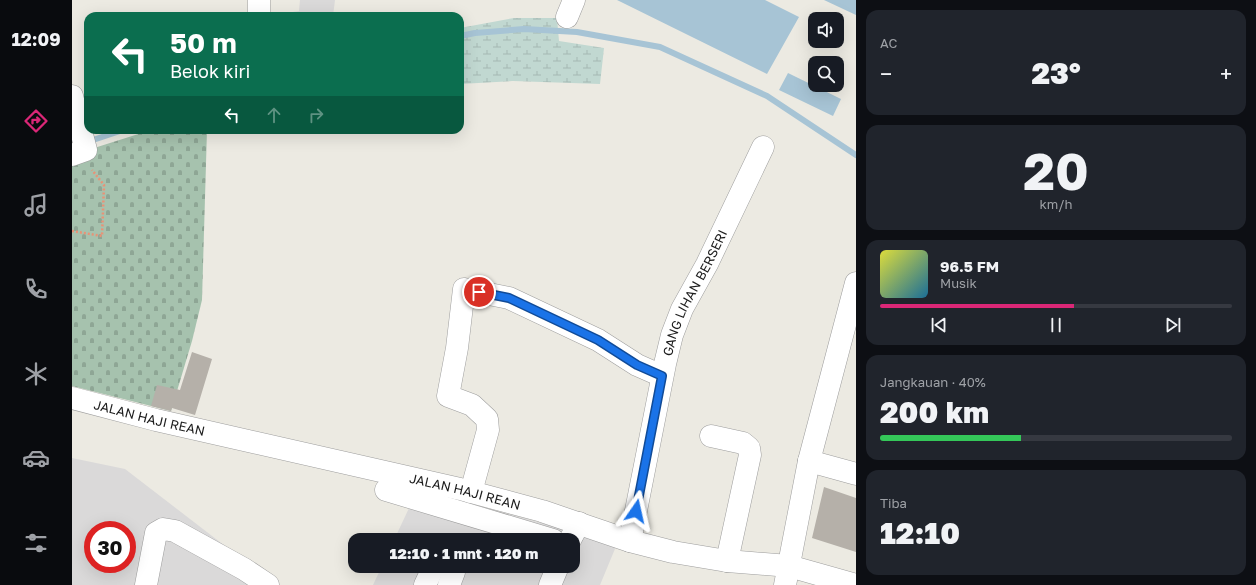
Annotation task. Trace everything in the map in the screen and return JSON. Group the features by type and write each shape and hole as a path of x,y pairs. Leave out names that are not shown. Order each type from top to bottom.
{"street":[{"path":"259,0 259,12"},
{"path":"72,96 80,146"},
{"name":"GANG LIHAN BERSERI","path":"630,541 662,376 672,335 682,309 705,268 763,146"},
{"path":"788,566 809,461 856,283"},
{"path":"471,492 488,430 487,419 472,405 448,396 457,348 464,289 509,298 598,340 637,365 662,376"},
{"name":"JALAN HAJI REAN","path":"72,398 156,420 471,492 542,511 575,532 630,541 673,552 727,561 788,566 856,585"},
{"path":"711,436 743,443 749,448 750,455 727,561"},
{"path":"809,461 856,474"},
{"path":"386,490 530,533"},
{"path":"146,585 156,533 163,529 175,531 243,577 268,585"},
{"path":"425,585 431,573"},
{"path":"449,585 454,573"},
{"path":"550,585 555,573"}],"path":[{"path":"72,231 102,236 104,185 86,161 80,146"}],"shaded area":[{"path":"300,0 335,0 334,12 293,12 299,11"},
{"path":"617,0 765,0 799,17 767,74"},
{"path":"824,0 856,0 856,15"},
{"path":"788,73 808,83 808,92 827,92 841,99 833,116 779,90"},
{"path":"72,458 125,469 255,569 272,585 72,585"},
{"path":"418,489 577,533 397,533"},
{"path":"580,534 617,544 600,585 373,585 379,573 580,573"}],"green space":[{"path":"514,18 557,18 559,41 604,48 600,84 513,81 464,84 464,27"},
{"path":"138,134 207,134 202,300 192,341 171,411 72,386 72,155"}],"building":[{"path":"192,352 212,359 195,415 172,408 171,411 151,406 157,385 180,390"},
{"path":"824,487 856,498 856,552 812,538"}],"waterway":[{"path":"464,35 524,29 577,32 660,47 767,96 856,155"},
{"path":"87,142 111,134"}],"route":[{"path":"479,292 509,298 538,311 598,340 637,365 662,376 636,511"}]}
